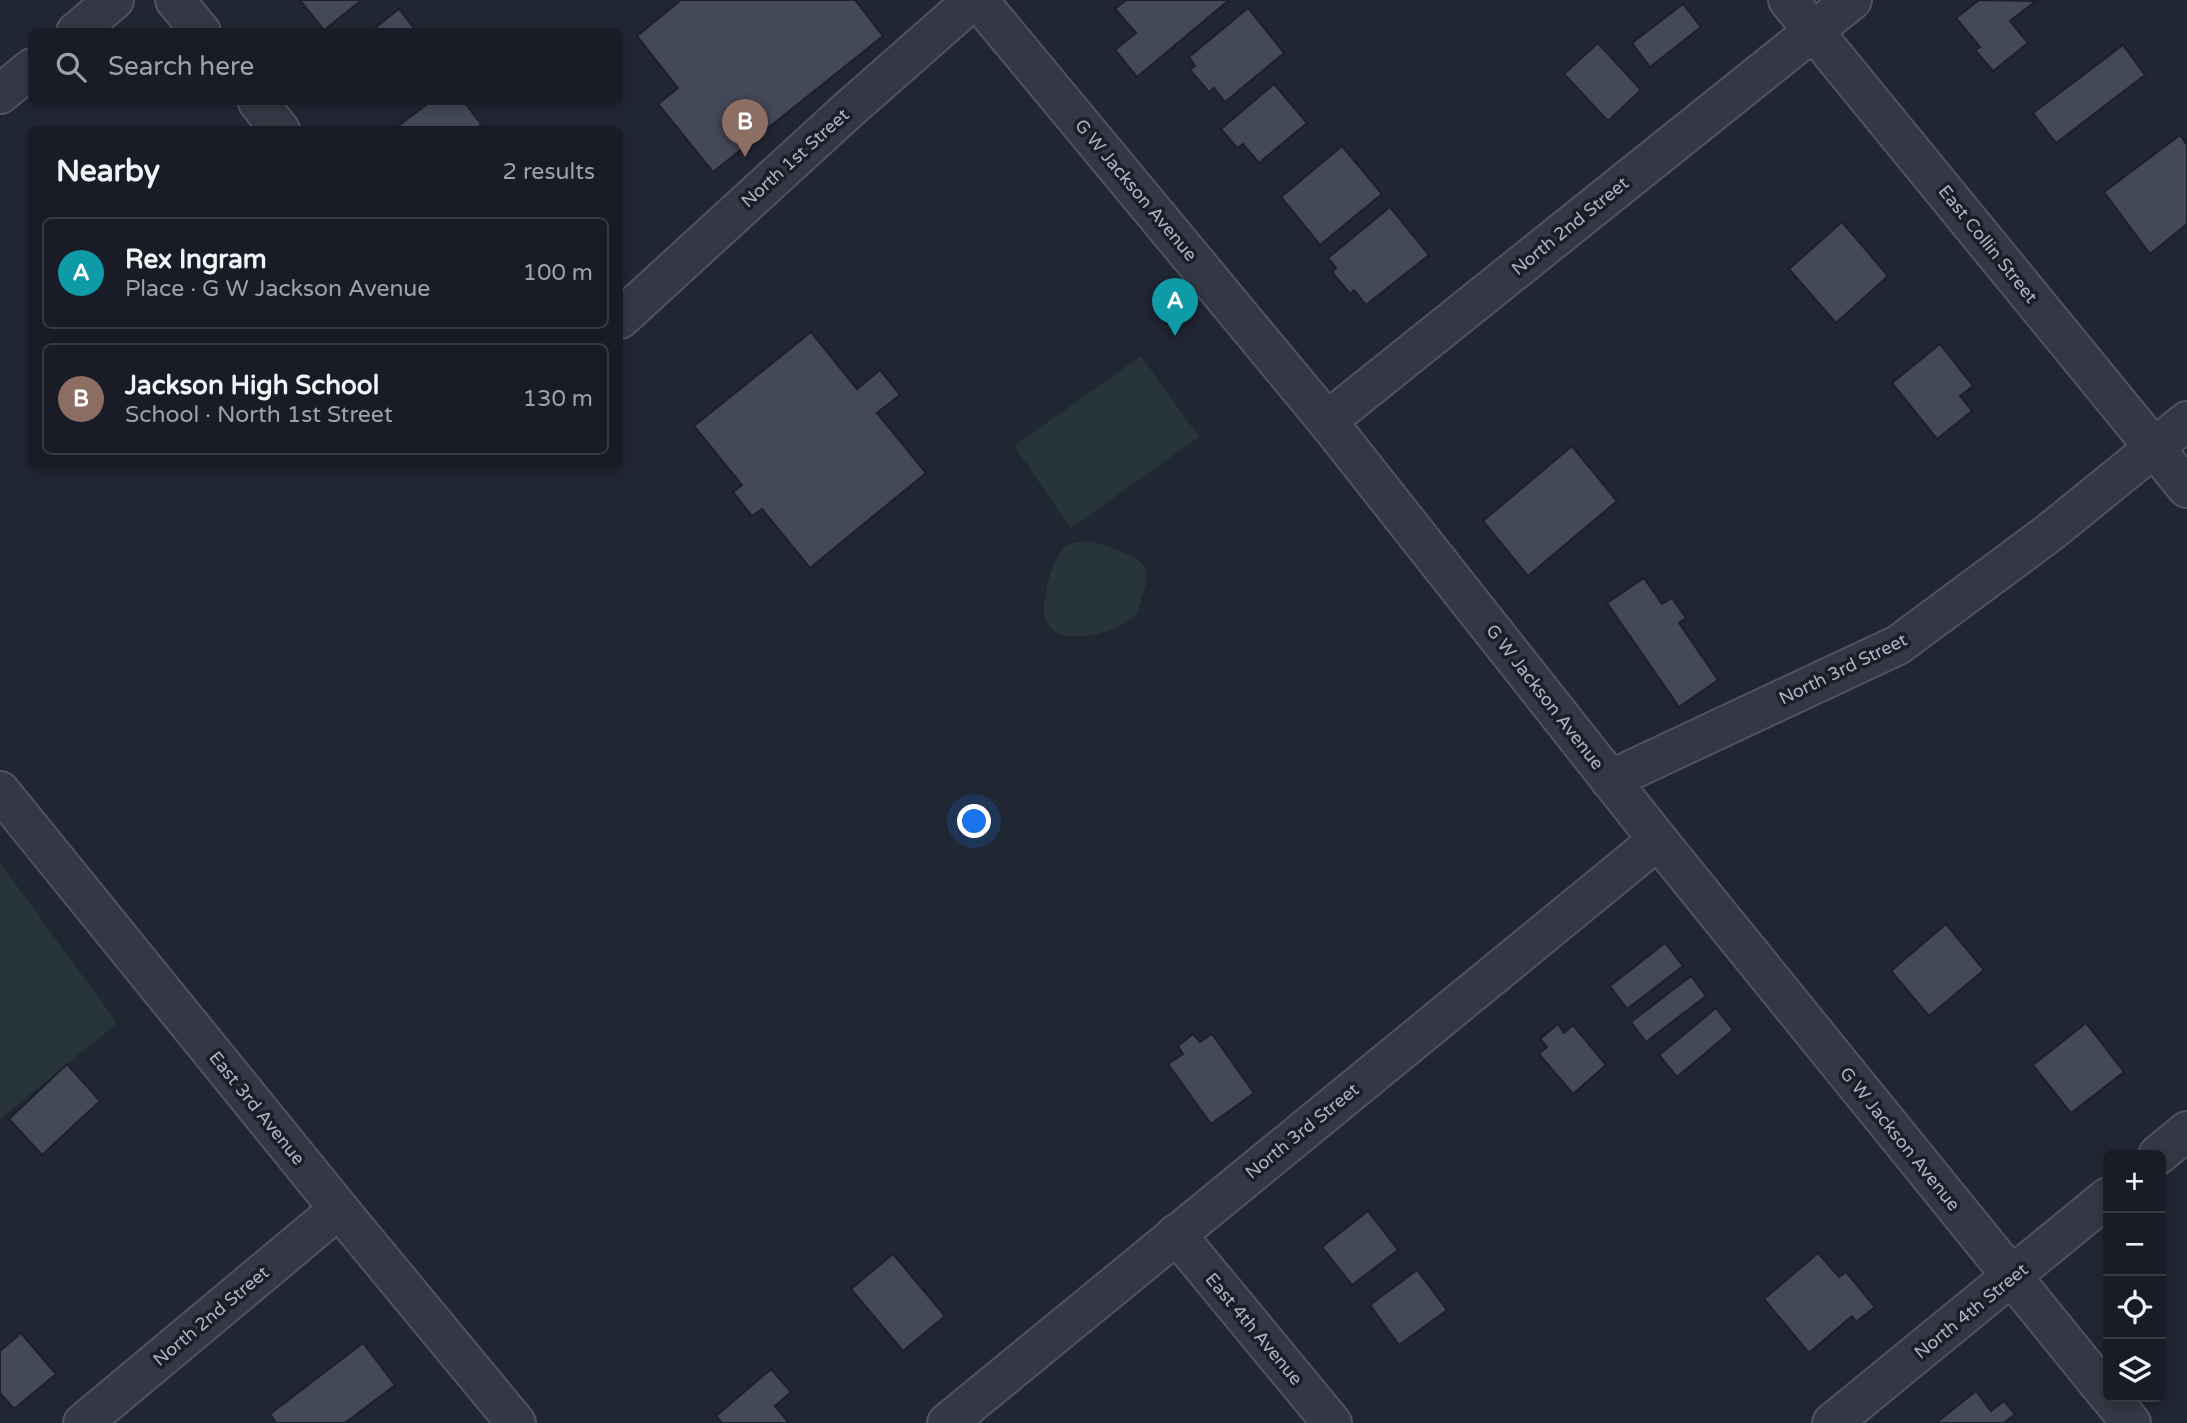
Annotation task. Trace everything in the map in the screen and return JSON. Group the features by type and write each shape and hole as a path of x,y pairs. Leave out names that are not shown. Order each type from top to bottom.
{"street":[{"path":"81,28 114,0"},
{"path":"176,0 198,28"},
{"name":"North 1st Street","path":"623,316 847,111 976,0"},
{"name":"G W Jackson Avenue","path":"976,0 1326,421 1658,840 2103,1389"},
{"name":"East Collin Street","path":"1788,0 2187,488"},
{"name":"North 2nd Street","path":"1326,421 1852,0"},
{"path":"0,94 28,71"},
{"path":"260,105 278,126"},
{"name":"North 3rd Street","path":"1611,780 1898,645 2049,533 2187,421"},
{"name":"East 3rd Avenue","path":"0,791 516,1423"},
{"name":"North 3rd Street","path":"947,1423 1658,840"},
{"path":"2164,1150 2187,1131"},
{"name":"North 4th Street","path":"1832,1423 2103,1201"},
{"name":"North 2nd Street","path":"83,1423 339,1209"},
{"name":"East 4th Avenue","path":"1177,1234 1332,1423"},
{"name":"G W Jackson Avenue","path":"2114,1402 2131,1423"}],"shaded area":[{"path":"1141,356 1199,437 1071,528 1014,446"},
{"path":"1086,541 1129,555 1143,565 1147,577 1133,618 1108,631 1073,637 1054,631 1047,623 1045,595 1060,553 1065,547"},
{"path":"0,863 117,1023 0,1119"}],"building":[{"path":"300,0 362,0 327,28 322,28"},
{"path":"681,0 855,0 883,36 713,172 658,104 678,88 637,36"},
{"path":"1126,0 1229,0 1137,77 1115,50 1136,33 1115,9"},
{"path":"1979,0 2036,1 2010,21 2028,43 1993,71 1975,50 1980,47 1956,18"},
{"path":"1683,4 1701,27 1650,67 1632,43"},
{"path":"1248,8 1284,53 1225,102 1214,88 1209,92 1190,70 1195,66 1189,57"},
{"path":"399,9 414,28 375,28"},
{"path":"1598,43 1641,90 1608,121 1564,74"},
{"path":"2123,45 2145,75 2056,143 2033,113"},
{"path":"1274,84 1307,123 1259,163 1243,144 1237,148 1221,129"},
{"path":"426,105 466,105 481,124 479,126 398,126"},
{"path":"2180,135 2187,145 2187,224 2150,254 2104,192"},
{"path":"1342,146 1382,194 1320,245 1281,197"},
{"path":"1390,207 1429,255 1366,305 1354,290 1350,294 1332,272 1336,268 1328,258"},
{"path":"1842,222 1888,276 1836,323 1789,269"},
{"path":"811,332 857,389 880,370 900,395 877,413 926,473 810,568 762,509 752,516 733,492 742,485 694,426"},
{"path":"1940,344 1973,386 1960,396 1972,411 1937,439 1892,383"},
{"path":"1572,446 1617,501 1528,576 1483,521"},
{"path":"1644,578 1662,604 1672,598 1686,618 1679,623 1718,680 1679,707 1607,603"},
{"path":"1946,924 1984,970 1929,1016 1891,971"},
{"path":"1665,943 1683,966 1627,1009 1610,986"},
{"path":"1691,976 1706,996 1646,1042 1631,1022"},
{"path":"1716,1008 1733,1030 1677,1077 1659,1055"},
{"path":"2086,1023 2124,1072 2071,1113 2033,1065"},
{"path":"1558,1024 1564,1033 1573,1025 1606,1065 1573,1094 1539,1054 1547,1047 1540,1039"},
{"path":"1193,1034 1200,1042 1212,1034 1254,1093 1211,1124 1168,1064 1183,1054 1178,1046"},
{"path":"67,1064 100,1101 42,1155 9,1119"},
{"path":"1368,1211 1398,1250 1352,1285 1322,1247"},
{"path":"1818,1253 1839,1277 1846,1272 1875,1307 1856,1322 1852,1316 1809,1353 1764,1299"},
{"path":"893,1254 945,1316 903,1351 851,1289"},
{"path":"1417,1270 1447,1310 1399,1345 1370,1305"},
{"path":"21,1333 56,1374 14,1409 0,1393 0,1351"},
{"path":"363,1343 395,1385 345,1423 276,1423 270,1414"},
{"path":"771,1369 791,1392 775,1406 789,1423 722,1423 716,1416"},
{"path":"1976,1391 1991,1411 2004,1401 2015,1414 2004,1423 1936,1423"}],"place":[{"name":"Jackson High School","path":"745,157"},
{"name":"Rex Ingram","path":"1175,336"}]}
